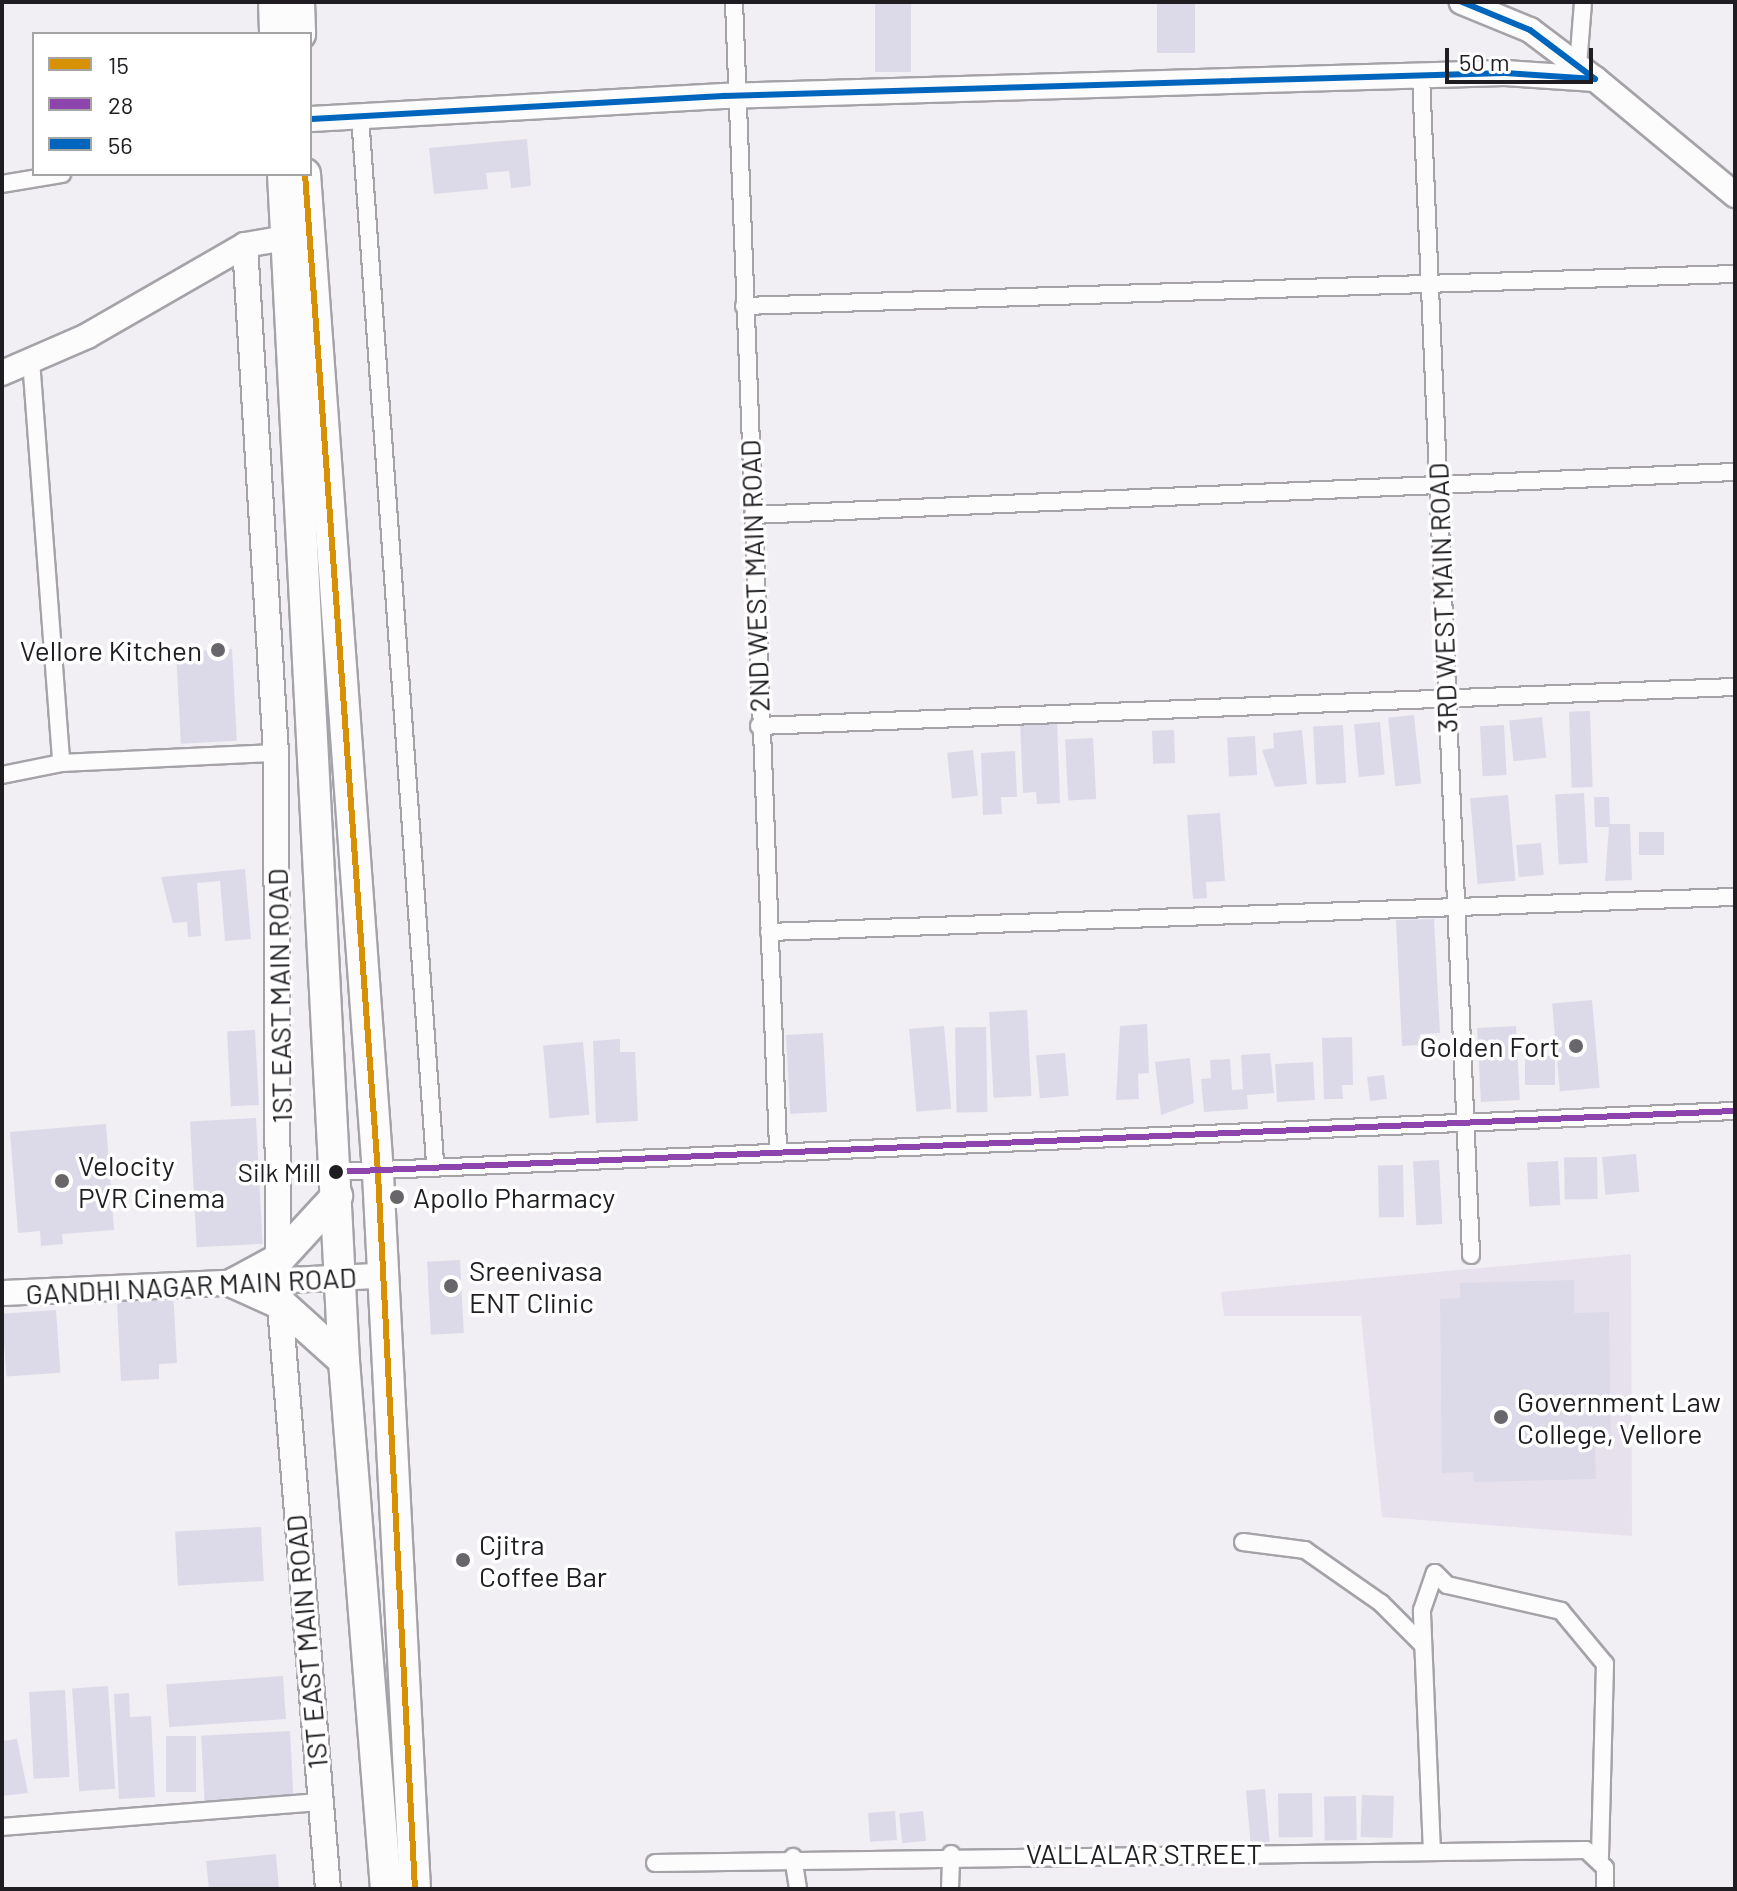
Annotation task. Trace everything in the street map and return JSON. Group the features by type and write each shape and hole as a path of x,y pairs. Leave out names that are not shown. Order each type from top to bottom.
{"highway":[{"path":"274,2 275,32"},
{"path":"299,2 300,32"},
{"path":"283,176 297,236 378,1167 415,1889"},
{"path":"305,176 297,236 344,1361 386,1889"},
{"path":"336,1184 268,1278 344,1361"}],"street":[{"name":"2ND WEST MAIN ROAD","path":"734,2 743,95 744,306 778,1149"},
{"path":"1462,2 1530,30 1735,195"},
{"path":"1583,2 1586,73"},
{"path":"312,119 743,95 1586,73"},
{"name":"3RD WEST MAIN ROAD","path":"1421,76 1460,1121 1471,1255"},
{"path":"360,116 435,1163"},
{"path":"2,184 50,176"},
{"path":"2,373 245,245 297,236"},
{"name":"1ST EAST MAIN ROAD","path":"245,245 276,753 268,1278 328,1889"},
{"path":"744,306 1431,281 1735,274"},
{"path":"31,360 61,763"},
{"path":"753,515 1735,472"},
{"path":"759,726 1735,687"},
{"path":"2,775 61,763 276,753"},
{"path":"769,932 1735,897"},
{"path":"336,1184 378,1167 435,1163 1735,1111"},
{"name":"GANDHI NAGAR MAIN ROAD","path":"2,1293 381,1269"},
{"path":"2,1282 268,1278"},
{"path":"1243,1542 1305,1550 1381,1603 1423,1645"},
{"path":"1432,1852 1422,1610 1435,1573 1447,1585 1561,1611 1605,1664 1600,1858 1605,1889"},
{"path":"2,1827 321,1802"},
{"name":"VALLALAR STREET","path":"655,1863 951,1854 1586,1850 1600,1858"},
{"path":"950,1889 951,1854"},
{"path":"793,1857 798,1889"}],"shaded area":[{"name":"Government Law College, Vellore","path":"1631,1254 1632,1536 1382,1517 1361,1316 1224,1316 1221,1292"}],"building":[{"path":"875,2 911,2 911,72 875,72"},
{"path":"1157,2 1195,2 1195,53 1157,53"},
{"path":"527,139 531,186 511,188 509,171 486,173 488,189 434,194 429,148"},
{"path":"232,649 237,741 181,744 176,652"},
{"path":"1590,711 1593,787 1572,788 1569,712"},
{"path":"1414,715 1421,784 1395,786 1388,718"},
{"path":"1542,717 1546,758 1513,761 1509,720"},
{"path":"1057,721 1060,803 1037,804 1036,792 1023,793 1020,723"},
{"path":"1380,722 1385,775 1359,777 1354,724"},
{"path":"1343,725 1346,783 1316,784 1313,727"},
{"path":"1504,725 1507,775 1483,776 1480,726"},
{"path":"1174,730 1175,763 1153,764 1152,731"},
{"path":"1302,730 1307,784 1275,787 1262,750 1274,748 1273,733"},
{"path":"1255,736 1257,775 1229,776 1227,737"},
{"path":"1093,738 1096,799 1068,800 1065,739"},
{"path":"973,750 978,796 952,798 947,753"},
{"path":"1015,751 1017,797 1001,797 1002,814 983,815 981,753"},
{"path":"1584,793 1588,863 1559,864 1555,795"},
{"path":"1508,795 1515,881 1478,884 1470,798"},
{"path":"1594,797 1609,797 1610,824 1630,824 1632,880 1605,881 1609,827 1595,827"},
{"path":"1220,813 1225,881 1206,882 1207,898 1193,899 1187,815"},
{"path":"1639,832 1664,832 1664,855 1639,855"},
{"path":"1541,843 1544,875 1519,877 1516,845"},
{"path":"245,869 251,939 225,941 220,881 197,883 201,936 188,937 187,922 173,923 161,877"},
{"path":"1434,919 1440,1033 1420,1034 1420,1045 1402,1046 1396,920"},
{"name":"Golden Fort","path":"1592,1000 1600,1088 1560,1091 1552,1003"},
{"path":"1027,1010 1032,1096 994,1098 989,1012"},
{"path":"1147,1024 1149,1073 1138,1074 1139,1099 1116,1100 1120,1026"},
{"path":"944,1026 951,1109 916,1112 909,1029"},
{"path":"1516,1026 1520,1100 1481,1102 1477,1028"},
{"path":"986,1027 987,1112 956,1113 955,1028"},
{"path":"255,1030 259,1105 231,1106 227,1031"},
{"path":"823,1033 827,1112 790,1114 786,1035"},
{"path":"1352,1037 1353,1085 1342,1085 1343,1099 1324,1099 1322,1038"},
{"path":"620,1039 620,1052 635,1052 638,1121 596,1123 593,1041"},
{"path":"583,1042 589,1115 550,1118 543,1045"},
{"path":"1065,1053 1069,1096 1040,1098 1036,1056"},
{"path":"1270,1053 1274,1093 1247,1095 1248,1109 1204,1112 1201,1079 1211,1078 1210,1060 1230,1059 1232,1090 1243,1089 1241,1055"},
{"path":"1525,1056 1555,1056 1555,1085 1525,1085"},
{"path":"1190,1058 1194,1103 1161,1115 1155,1062"},
{"path":"1313,1062 1315,1100 1277,1102 1275,1064"},
{"path":"1384,1075 1387,1099 1370,1101 1367,1077"},
{"path":"256,1118 263,1244 197,1247 190,1121"},
{"name":"Velocity PVR Cinema","path":"106,1124 114,1230 62,1234 63,1244 41,1246 40,1231 18,1233 10,1132"},
{"path":"1636,1154 1639,1192 1605,1195 1602,1157"},
{"path":"1597,1157 1598,1199 1565,1200 1564,1158"},
{"path":"1439,1160 1442,1224 1416,1225 1413,1161"},
{"path":"1558,1161 1560,1205 1529,1207 1527,1163"},
{"path":"1378,1165 1403,1165 1404,1217 1379,1217"},
{"path":"460,1260 464,1333 431,1335 427,1262"},
{"path":"1574,1280 1574,1313 1609,1312 1611,1446 1595,1446 1596,1479 1474,1482 1473,1472 1442,1473 1440,1299 1460,1298 1460,1283"},
{"path":"173,1290 177,1363 159,1364 159,1379 121,1381 117,1302"},
{"path":"56,1310 60,1373 7,1377 2,1314"},
{"path":"261,1527 264,1581 178,1585 175,1532"},
{"path":"283,1676 286,1719 169,1727 166,1684"},
{"path":"108,1686 115,1789 79,1791 72,1689"},
{"path":"65,1690 70,1777 34,1779 29,1692"},
{"path":"129,1693 130,1717 151,1716 155,1797 119,1799 114,1694"},
{"path":"290,1731 293,1797 205,1802 201,1736"},
{"path":"166,1736 196,1736 196,1792 166,1792"},
{"path":"17,1739 28,1793 2,1796 2,1741"},
{"path":"1265,1789 1270,1842 1251,1843 1246,1791"},
{"path":"1312,1793 1313,1837 1279,1838 1278,1794"},
{"path":"1362,1795 1394,1796 1393,1838 1361,1837"},
{"path":"1356,1796 1357,1840 1325,1841 1324,1797"},
{"path":"895,1811 897,1840 870,1842 868,1813"},
{"path":"923,1811 926,1841 902,1843 899,1814"},
{"path":"276,1854 279,1889 209,1889 206,1861"}],"transit line":[{"name":"56","path":"312,119 724,96 1505,73 1595,79 1530,30 1462,2"},
{"name":"15","path":"305,176 378,1174 415,1889"},
{"name":"28","path":"336,1172 1735,1111"}],"place":[{"name":"Vellore Kitchen","path":"218,650"},
{"name":"Golden Fort","path":"1576,1046"},
{"name":"Silk Mill","path":"336,1172"},
{"name":"Velocity PVR Cinema","path":"62,1181"},
{"name":"Apollo Pharmacy","path":"397,1197"},
{"name":"Sreenivasa ENT Clinic","path":"451,1286"},
{"name":"Government Law College, Vellore","path":"1501,1417"},
{"name":"Cjitra Coffee Bar","path":"463,1560"}]}
